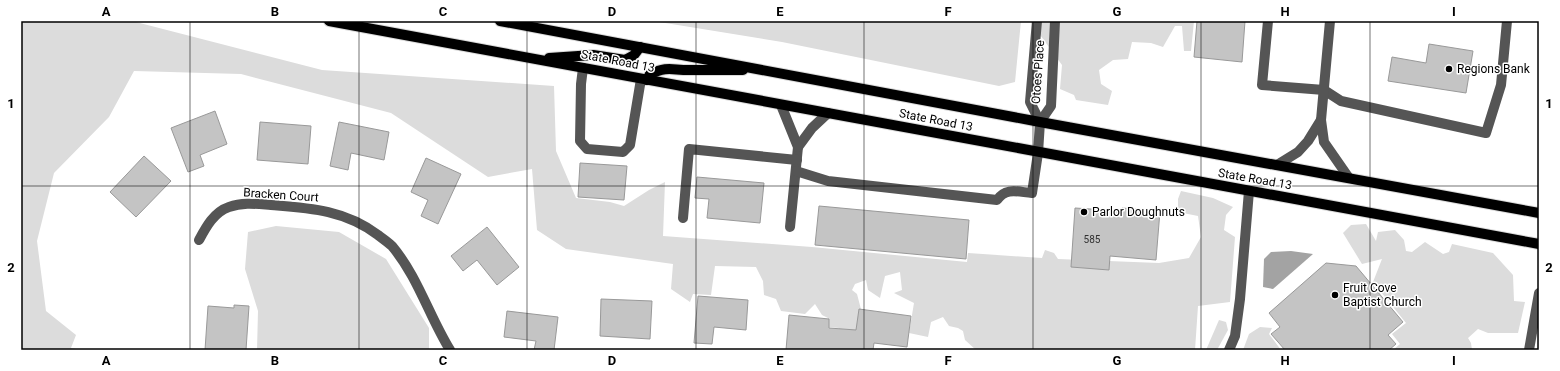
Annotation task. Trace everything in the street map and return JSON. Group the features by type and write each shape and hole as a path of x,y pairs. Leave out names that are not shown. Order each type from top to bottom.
{"main road":[{"name":"State Road 13","path":"329,21 1539,244"},
{"name":"State Road 13","path":"500,21 1539,213"},
{"path":"535,59 593,55 624,60 634,55 640,47"},
{"path":"644,79 660,69 671,68 683,70 771,71"}],"street":[{"name":"Otoes Place","path":"796,171 828,181 997,200 1001,194 1007,191 1032,193 1038,152 1040,122 1030,102 1037,21"},
{"name":"Otoes Place","path":"1040,122 1051,106 1055,21"},
{"path":"1268,21 1262,85 1324,90 1340,101 1486,133 1501,85 1507,21"},
{"path":"1330,21 1321,120 1324,142 1349,178"},
{"path":"584,68 581,84 580,141 587,149 622,152 630,145 644,79"},
{"path":"781,105 798,147 790,227"},
{"path":"798,147 812,128 828,113"},
{"path":"1277,165 1298,152 1321,120"},
{"path":"684,218 689,149 797,160"},
{"path":"1229,350 1235,336 1240,300 1249,191"},
{"name":"Bracken Court","path":"199,240 209,222 216,215 228,207 242,203 315,208 348,218 370,229 391,245 418,285 450,350"},
{"path":"1529,350 1539,293"}],"shaded area":[{"path":"21,21 132,21 322,70 554,86 556,151 576,198 610,202 624,206 665,182 663,236 812,247 967,262 968,253 1042,258 1045,250 1054,253 1058,259 1159,263 1189,258 1201,237 1198,216 1178,212 1178,199 1181,191 1213,198 1233,207 1226,215 1224,230 1235,237 1230,302 1198,306 1195,350 976,350 965,340 963,331 949,326 943,317 931,322 928,337 909,333 914,303 894,293 902,290 900,272 885,276 880,298 868,290 866,280 855,284 852,290 857,294 863,317 856,339 837,350 839,328 829,327 828,318 822,315 815,304 805,314 781,311 776,299 764,295 763,281 756,267 715,266 711,295 693,294 690,302 671,289 673,264 566,249 537,230 532,169 488,177 391,113 241,74 134,71 109,117 54,173 37,241 46,311 76,335 71,348 82,350 21,350"},
{"path":"653,21 1021,21 1015,82 999,86 782,42"},
{"path":"1030,21 1194,21 1191,51 1184,51 1182,26 1175,26 1163,47 1151,43 1132,42 1128,59 1113,60 1099,70 1101,84 1112,91 1108,105 1076,100 1074,95 1060,89 1062,65"},
{"path":"1366,224 1376,241 1378,232 1395,230 1404,240 1406,251 1412,252 1425,242 1443,254 1449,252 1452,244 1493,253 1513,275 1514,301 1525,302 1518,333 1488,333 1478,329 1468,338 1471,343 1472,350 1393,350 1400,344 1392,334 1406,323 1373,282 1382,259 1362,264 1343,233 1351,225"},
{"path":"276,226 339,232 386,259 429,328 429,350 257,350 258,311 245,269 248,232"},
{"path":"1291,251 1313,254 1273,289 1263,287 1264,259 1271,252"},
{"path":"1219,320 1226,322 1228,330 1217,350 1206,350"},
{"path":"1260,327 1272,328 1269,334 1281,350 1243,350 1249,334"}],"building":[{"path":"1197,21 1245,21 1242,62 1194,57"},
{"path":"1429,44 1473,51 1466,93 1388,81 1392,57 1426,63"},
{"path":"215,111 227,144 200,155 204,166 188,172 171,128"},
{"path":"260,122 311,126 308,164 257,160"},
{"path":"339,122 389,132 384,160 351,153 348,170 330,166"},
{"path":"144,156 171,181 136,217 110,192"},
{"path":"426,158 461,174 438,224 421,216 428,200 411,192"},
{"path":"580,163 627,166 624,200 578,197"},
{"path":"697,177 764,183 760,223 707,218 709,199 695,198"},
{"path":"819,206 969,220 966,259 815,245"},
{"path":"1075,208 1122,211 1122,208 1160,211 1156,260 1110,256 1109,270 1071,267"},
{"path":"487,227 519,267 497,285 477,260 463,271 451,256"},
{"name":"Fruit Cove Baptist Church","path":"1326,263 1356,266 1403,322 1388,335 1396,344 1389,350 1285,350 1271,334 1280,327 1269,313"},
{"path":"698,296 748,300 746,330 714,327 712,344 694,343"},
{"path":"601,299 652,301 650,339 600,336"},
{"path":"234,305 249,306 246,350 205,350 208,306 234,308"},
{"path":"859,309 911,316 907,347 874,343 873,350 786,350 789,315 829,319 829,328 856,330"},
{"path":"507,311 558,317 554,350 534,350 536,341 504,337"}],"place":[{"name":"Regions Bank","path":"1449,69"},
{"name":"Parlor Doughnuts","path":"1084,212"},
{"name":"Fruit Cove Baptist Church","path":"1335,295"}]}
